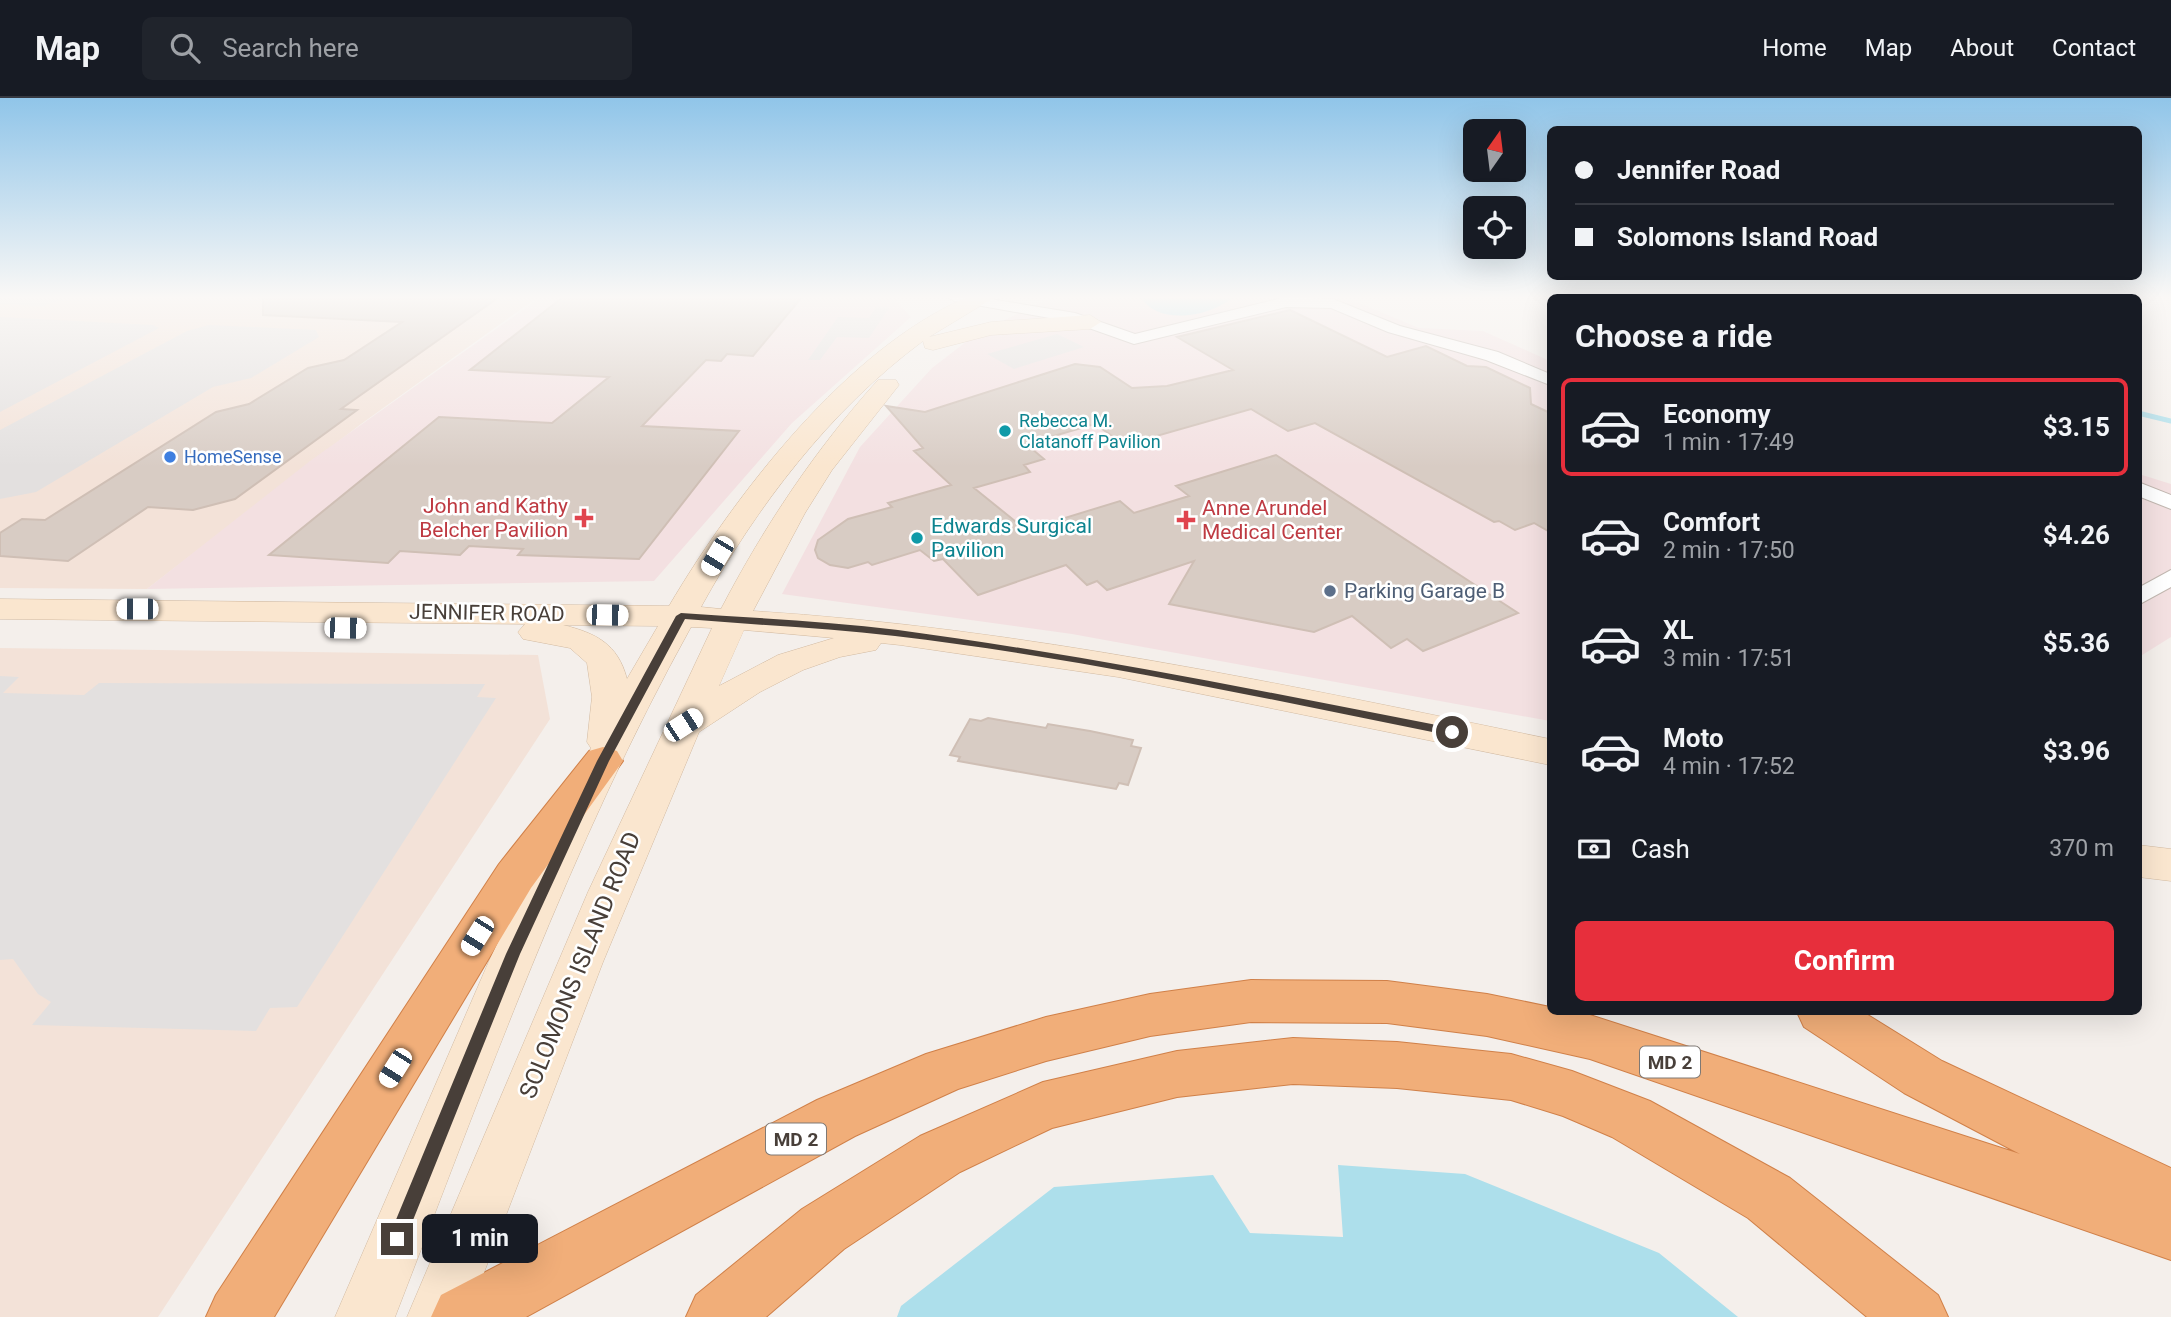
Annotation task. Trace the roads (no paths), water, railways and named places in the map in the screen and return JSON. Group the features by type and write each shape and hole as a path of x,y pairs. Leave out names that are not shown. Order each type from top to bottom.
{"highway":[{"path":"238,1317 515,876 603,761"},
{"name":"MD 2","path":"463,1317 836,1118 945,1070 1046,1039 1150,1015 1251,1001 1387,1002 1487,1015 1590,1037 2171,1231"},
{"path":"1827,1015 1923,1077 2113,1172 2171,1196"},
{"path":"718,1317 823,1229 940,1154 1043,1106 1177,1074 1293,1061 1397,1065 1511,1077 1572,1095 1630,1119 1769,1198 1916,1317"}],"main road":[{"path":"365,1317 513,954 603,761 681,616 752,502 814,425 892,354"},
{"name":"SOLOMONS ISLAND ROAD","path":"437,1317 610,886 733,618 795,502 877,396 922,354"},
{"name":"JENNIFER ROAD","path":"0,609 733,618 928,637 1125,667 1547,751"},
{"path":"165,609 258,624 559,633 583,640 606,660 611,680 603,761"},
{"path":"683,725 772,668 791,660 843,646 928,637"},
{"path":"2142,861 2171,865"}],"street":[{"path":"1484,354 1547,379"},
{"path":"2142,490 2171,503"},
{"path":"2142,595 2171,577"}],"water":[{"path":"1338,1165 1465,1174 1659,1253 1738,1317 897,1317 901,1306 1054,1187 1213,1175 1250,1233 1343,1237"}],"waterway":[{"path":"2142,414 2171,421"}],"place":[{"name":"Rebecca M. Clatanoff Pavilion","path":"1005,431"},
{"name":"HomeSense","path":"170,457"},
{"name":"John and Kathy Belcher Pavilion","path":"584,518"},
{"name":"Anne Arundel Medical Center","path":"1186,520"},
{"name":"Edwards Surgical Pavilion","path":"917,538"},
{"name":"Parking Garage B","path":"1330,591"}]}
